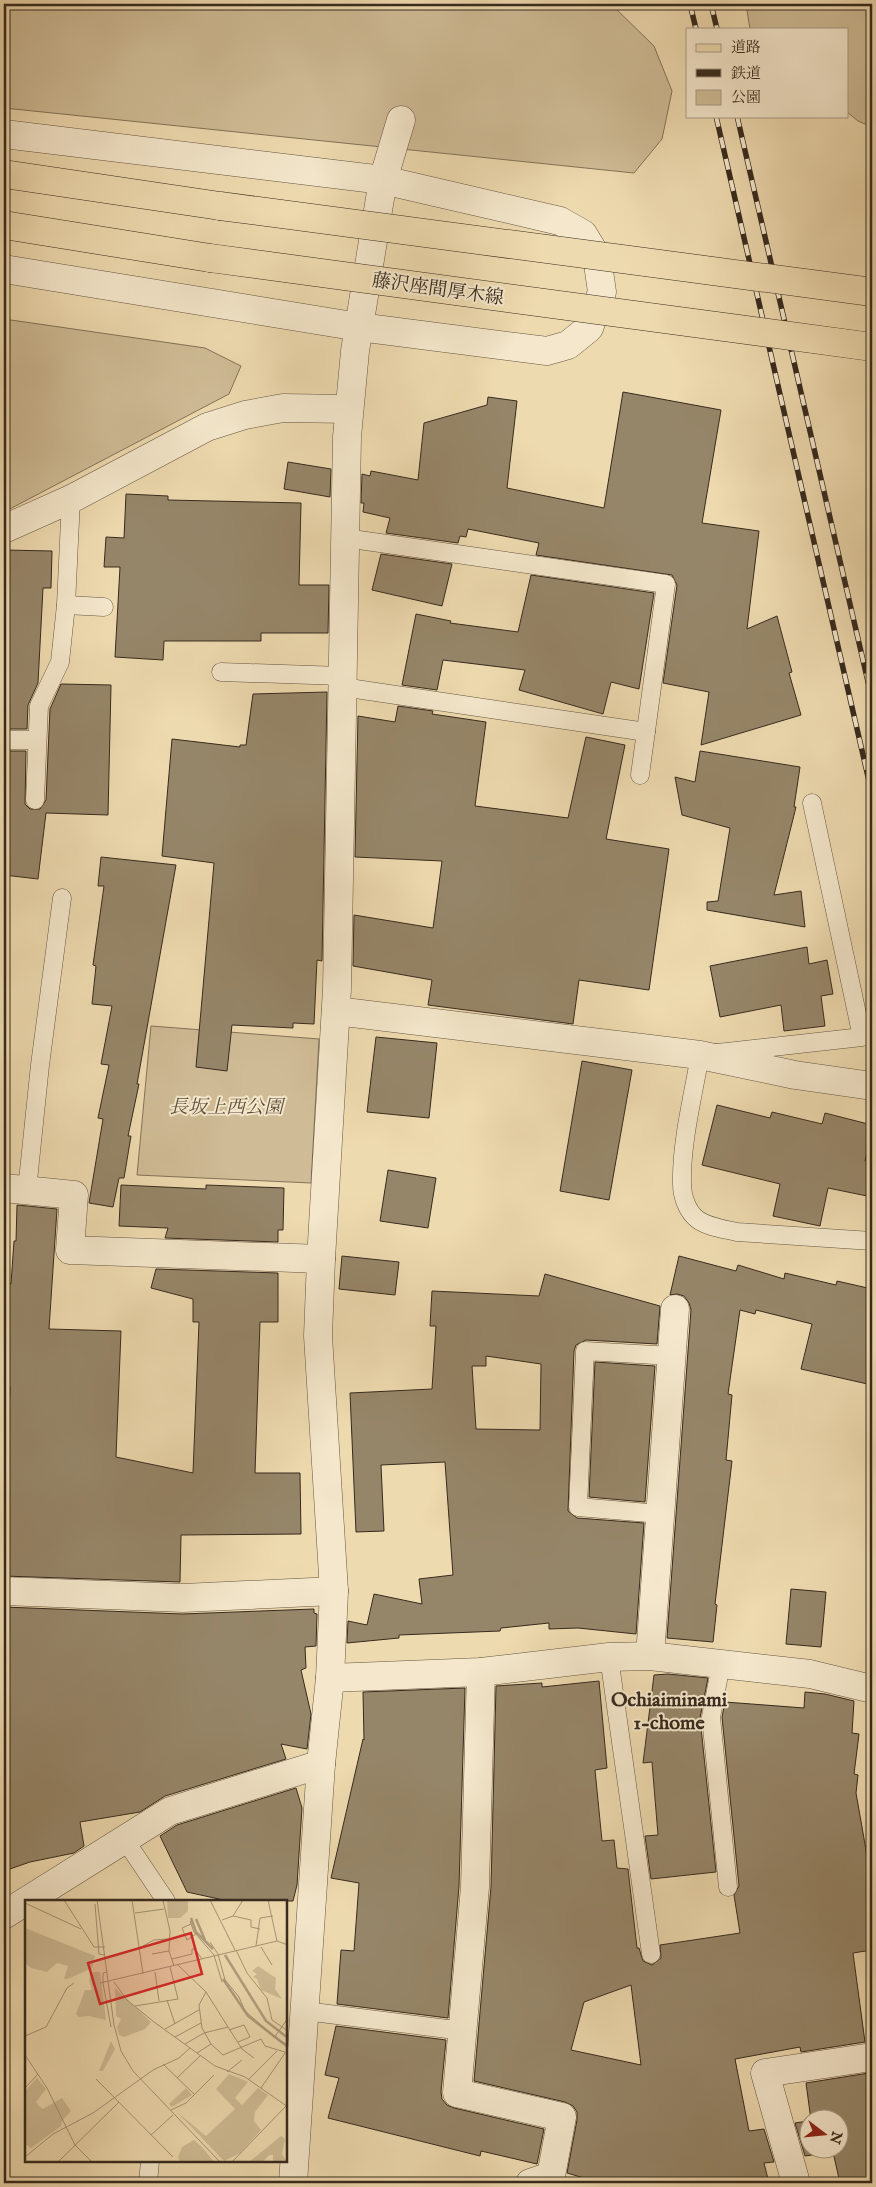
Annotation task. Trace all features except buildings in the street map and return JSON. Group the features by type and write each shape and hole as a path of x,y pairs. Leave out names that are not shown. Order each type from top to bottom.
{"main road":[{"path":"4,174 220,206 872,292"},
{"name":"藤沢座間厚木線","path":"4,225 210,258 872,347"}],"street":[{"path":"293,2183 321,1764 330,1678 334,1591 318,1336 336,1011 349,409 359,327 383,180 401,120"},
{"path":"4,134 383,180 560,221 583,234 597,257 602,292 589,328 568,345 547,351 359,327 4,269"},
{"path":"4,529 71,499 207,427 245,414 283,408 349,409"},
{"path":"336,1011 700,1055 870,1086"},
{"path":"16,1189 74,1195 70,1250 321,1259"},
{"path":"650,1656 675,1309"},
{"path":"4,1591 183,1598 334,1591"},
{"path":"330,1678 481,1672 609,1658 650,1656 810,1674 872,1688"},
{"path":"481,1672 475,1887 464,2031 457,2092 562,2116 551,2176 530,2183"},
{"path":"28,1900 170,1811 321,1764"},
{"path":"4,1915 25,1902"},
{"path":"796,2183 765,2073 872,2057"}],"lane":[{"path":"35,800 36,740 39,706 60,662 66,605 71,499"},
{"path":"345,538 666,584 640,775"},
{"path":"66,605 104,607"},
{"path":"221,672 342,682 646,732"},
{"path":"4,740 36,740"},
{"path":"812,803 862,1037 700,1055 684,1152 682,1185 685,1204 696,1219 716,1227 737,1232 872,1241"},
{"path":"16,1189 41,1055 62,898"},
{"path":"660,1514 578,1507 584,1351 672,1356"},
{"path":"609,1658 651,1954"},
{"path":"721,1664 711,1717 728,1888"},
{"path":"125,1840 165,1900"},
{"path":"305,2011 464,2031"},
{"path":"148,2183 150,2162"}],"green space":[{"path":"4,4 611,4 654,46 672,91 662,139 634,173 4,108"},
{"path":"746,4 872,4 872,127 858,121 848,113 848,28 750,28"},
{"path":"4,319 205,348 241,366 229,394 4,512"},
{"name":"長坂上西公園","path":"151,1026 319,1039 311,1183 137,1175"}],"railway":[{"path":"690,4 696,28"},
{"path":"711,4 717,28"},
{"path":"716,118 872,794"},
{"path":"737,118 872,699"}],"district":[{"name":"Ochiaiminami 1-chome","path":"669,1710"}]}
